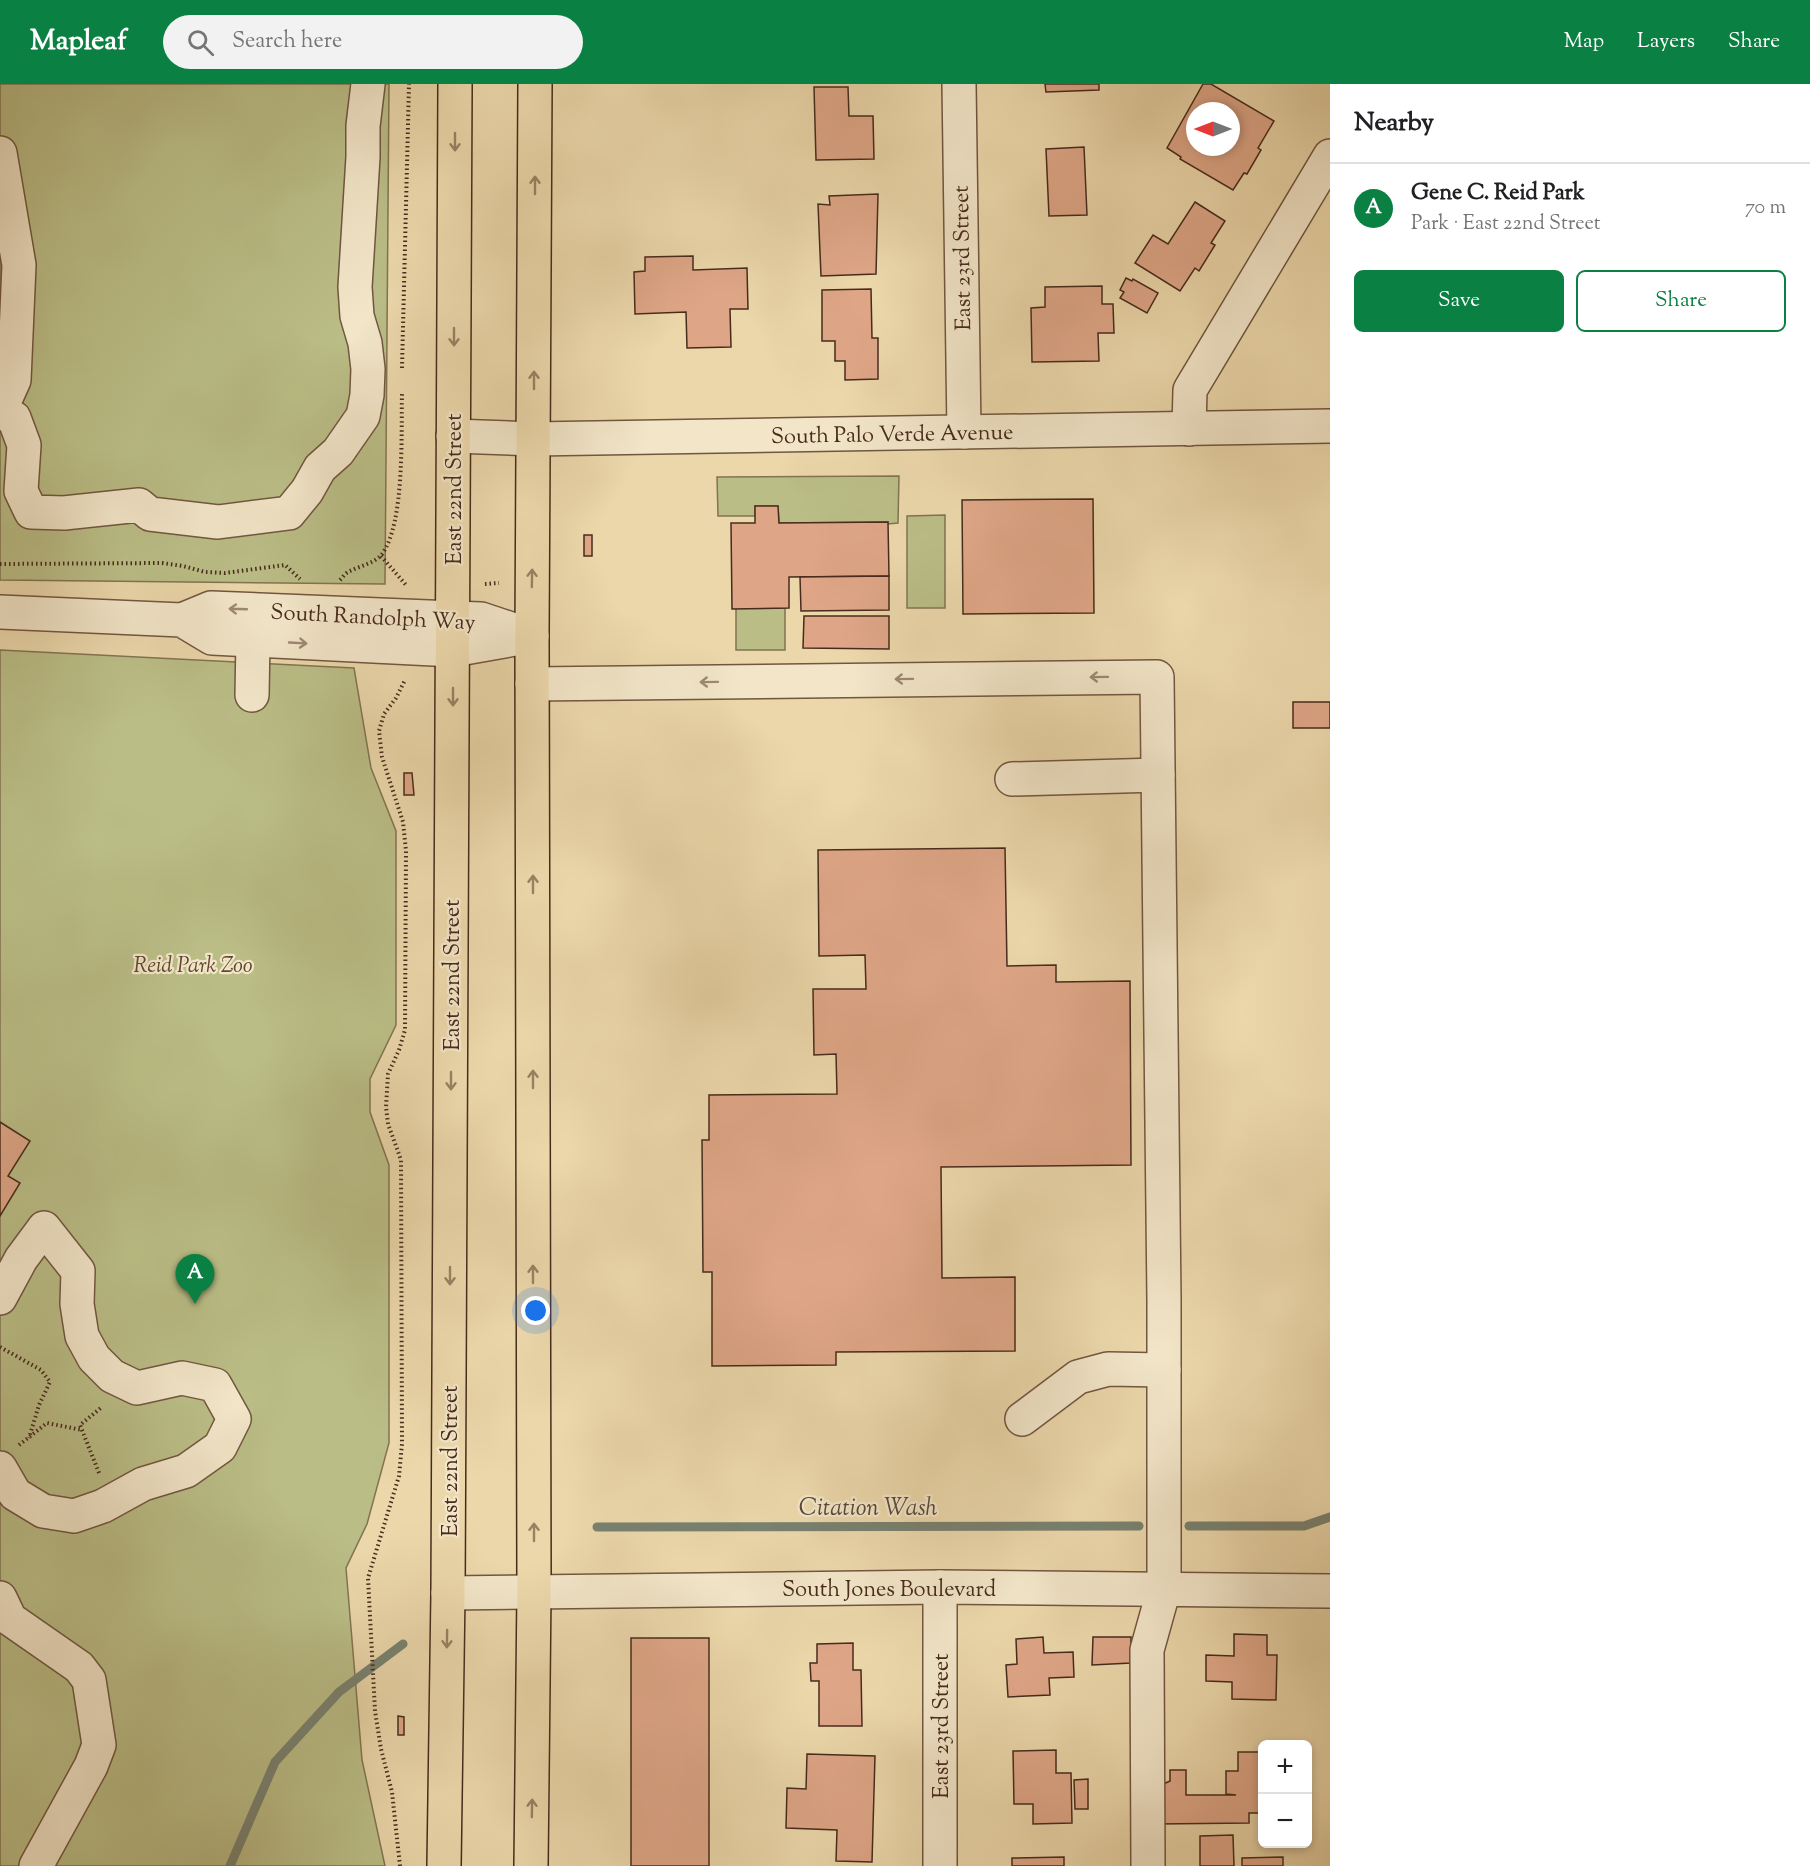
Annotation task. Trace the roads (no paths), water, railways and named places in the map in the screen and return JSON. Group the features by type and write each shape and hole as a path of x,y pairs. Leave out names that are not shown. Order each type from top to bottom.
{"main road":[{"name":"East 22nd Street","path":"444,1866 448,1593 455,84"},
{"path":"531,1866 534,1591 532,636 535,84"}],"street":[{"path":"0,412 14,418 24,445 21,491 31,512 64,513 139,505 150,514 218,522 289,513 307,491 320,468 338,452 363,416 367,395 365,343 357,316 355,287 363,126 368,84"},
{"name":"East 23rd Street","path":"959,84 964,432"},
{"path":"0,153 19,265 14,380 5,400 0,402"},
{"path":"1189,429 1190,390 1330,156"},
{"name":"South Palo Verde Avenue","path":"453,436 534,439 1330,426"},
{"name":"South Randolph Way","path":"0,612 182,620 211,608 481,619 532,636"},
{"name":"South Randolph Way","path":"182,620 212,638 453,650 532,636"},
{"path":"252,695 253,640"},
{"path":"532,684 1157,677 1164,1589 1147,1650 1148,1866"},
{"path":"1012,779 1158,775"},
{"path":"0,1298 21,1259 44,1228 78,1271 77,1304 82,1336 93,1358 112,1376 137,1388 182,1378 215,1385 234,1419 220,1447 186,1471 143,1484 111,1501 74,1516 43,1511 6,1479"},
{"path":"1022,1419 1078,1377 1108,1369 1164,1370"},
{"name":"East 23rd Street","path":"940,1587 940,1866"},
{"name":"South Jones Boulevard","path":"448,1593 940,1587 1330,1591"},
{"path":"0,1598 10,1619 79,1667 89,1680 99,1745 92,1766 36,1866"}],"waterway":[{"name":"Citation Wash","path":"1189,1526 1304,1526 1330,1517"},
{"name":"Citation Wash","path":"597,1527 1139,1526"},
{"name":"Citation Wash","path":"230,1866 275,1762 339,1692 403,1644"}],"place":[{"name":"Gene C. Reid Park","path":"195,1304"}],"park label":[{"name":"Reid Park Zoo","path":"193,964"}]}
